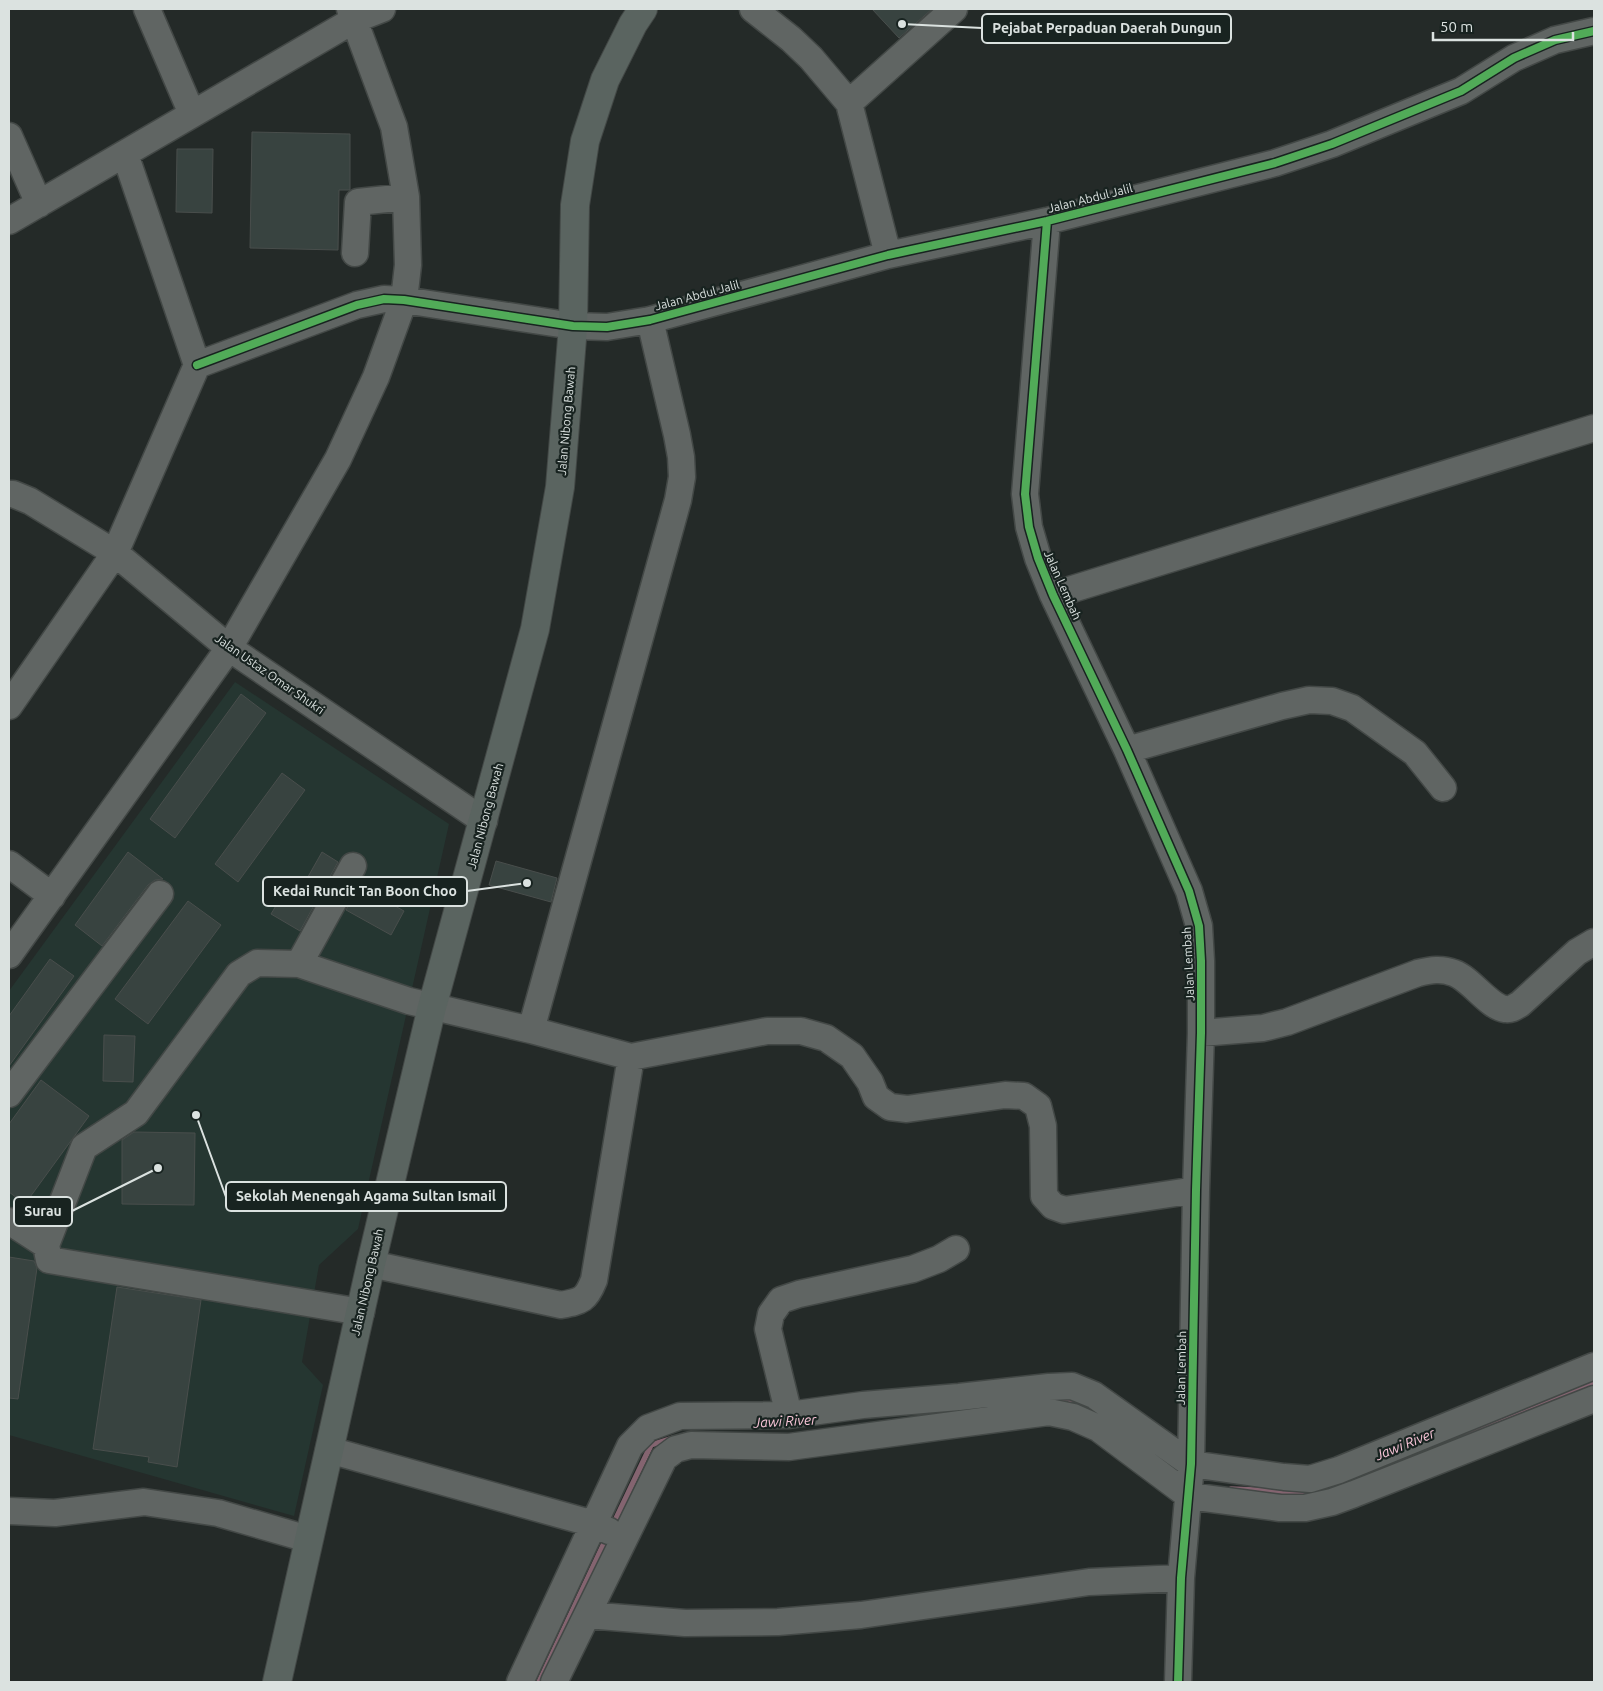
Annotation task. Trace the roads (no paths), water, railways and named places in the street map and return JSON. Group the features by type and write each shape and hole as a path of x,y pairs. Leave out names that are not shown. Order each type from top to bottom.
{"main road":[{"name":"Jalan Nibong Bawah","path":"277,1682 370,1264 432,1007 535,629 560,487 573,326 575,204 585,141 605,80 633,24 643,9"}],"street":[{"path":"147,9 192,114"},
{"path":"9,221 192,114 352,14 382,9"},
{"path":"753,9 791,39 811,58 849,103 888,255"},
{"path":"849,103 954,9"},
{"path":"9,955 229,648 338,459 376,377 404,300 408,265 406,197 394,127 352,14"},
{"name":"Jalan Abdul Jalil","path":"197,365 357,305 384,299 404,300 573,326 607,327 650,320 888,255 1047,221 1275,163 1332,144 1461,91 1514,58 1555,40 1594,31"},
{"path":"9,136 39,204"},
{"path":"9,706 114,553 197,365 125,154"},
{"path":"355,253 358,202 406,197"},
{"name":"Jalan Lembah","path":"1047,221 1025,494 1029,527 1038,558 1053,595 1128,750 1189,891 1199,926 1201,1033 1191,1464 1181,1578 1178,1682"},
{"path":"531,1030 678,500 682,478 677,435 650,320"},
{"path":"1053,595 1594,428"},
{"name":"Jalan Ustaz Omar Shukri","path":"9,494 30,501 114,553 229,648 484,821"},
{"path":"1128,750 1282,706 1309,700 1332,701 1352,708 1415,753 1444,788"},
{"path":"9,864 52,896"},
{"path":"299,964 353,866"},
{"path":"9,1094 160,894"},
{"path":"1201,1033 1263,1028 1287,1022 1418,973 1438,969 1455,973 1468,981 1497,1006 1504,1009 1512,1009 1520,1004 1576,952 1594,942"},
{"path":"360,1312 49,1260 46,1245 84,1148 136,1113 239,974 257,963 299,964 409,1001 531,1030 631,1057 767,1031 801,1031 826,1038 852,1056 870,1082 876,1097 890,1107 907,1109 1005,1095 1024,1096 1038,1106 1043,1126 1044,1196 1053,1206 1064,1210 1196,1190"},
{"path":"370,1264 561,1305 577,1302 588,1294 594,1280 631,1057"},
{"path":"9,1221 46,1245"},
{"path":"789,1415 768,1330 771,1314 781,1300 799,1294 912,1270 956,1249"},
{"path":"554,1682 587,1615 610,1531 630,1446 648,1428 680,1416 789,1415 863,1405 959,1397 1049,1386 1072,1386 1094,1394 1191,1464 1310,1479 1339,1470 1594,1366"},
{"path":"520,1682 610,1531 664,1458 676,1449 691,1445 789,1446 1049,1412 1073,1417 1098,1428 1189,1496 1280,1508 1305,1508 1332,1502 1594,1399"},
{"path":"329,1450 610,1531"},
{"path":"9,1511 55,1513 144,1502 218,1513 308,1539"},
{"path":"587,1615 685,1623 778,1622 861,1614 1089,1582 1181,1578"}],"waterway":[{"name":"Jawi River","path":"1352,1479 1594,1382"},
{"name":"Jawi River","path":"1054,1401 1077,1399"},
{"name":"Jawi River","path":"612,1527 651,1445 673,1438"},
{"name":"Jawi River","path":"1231,1489 1301,1492 1309,1490"},
{"name":"Jawi River","path":"539,1682 607,1537"}],"place":[{"name":"Pejabat Perpaduan Daerah Dungun","path":"902,24"},
{"name":"Kedai Runcit Tan Boon Choo","path":"527,883"},
{"name":"Sekolah Menengah Agama Sultan Ismail","path":"196,1115"},
{"name":"Surau","path":"158,1168"}]}
